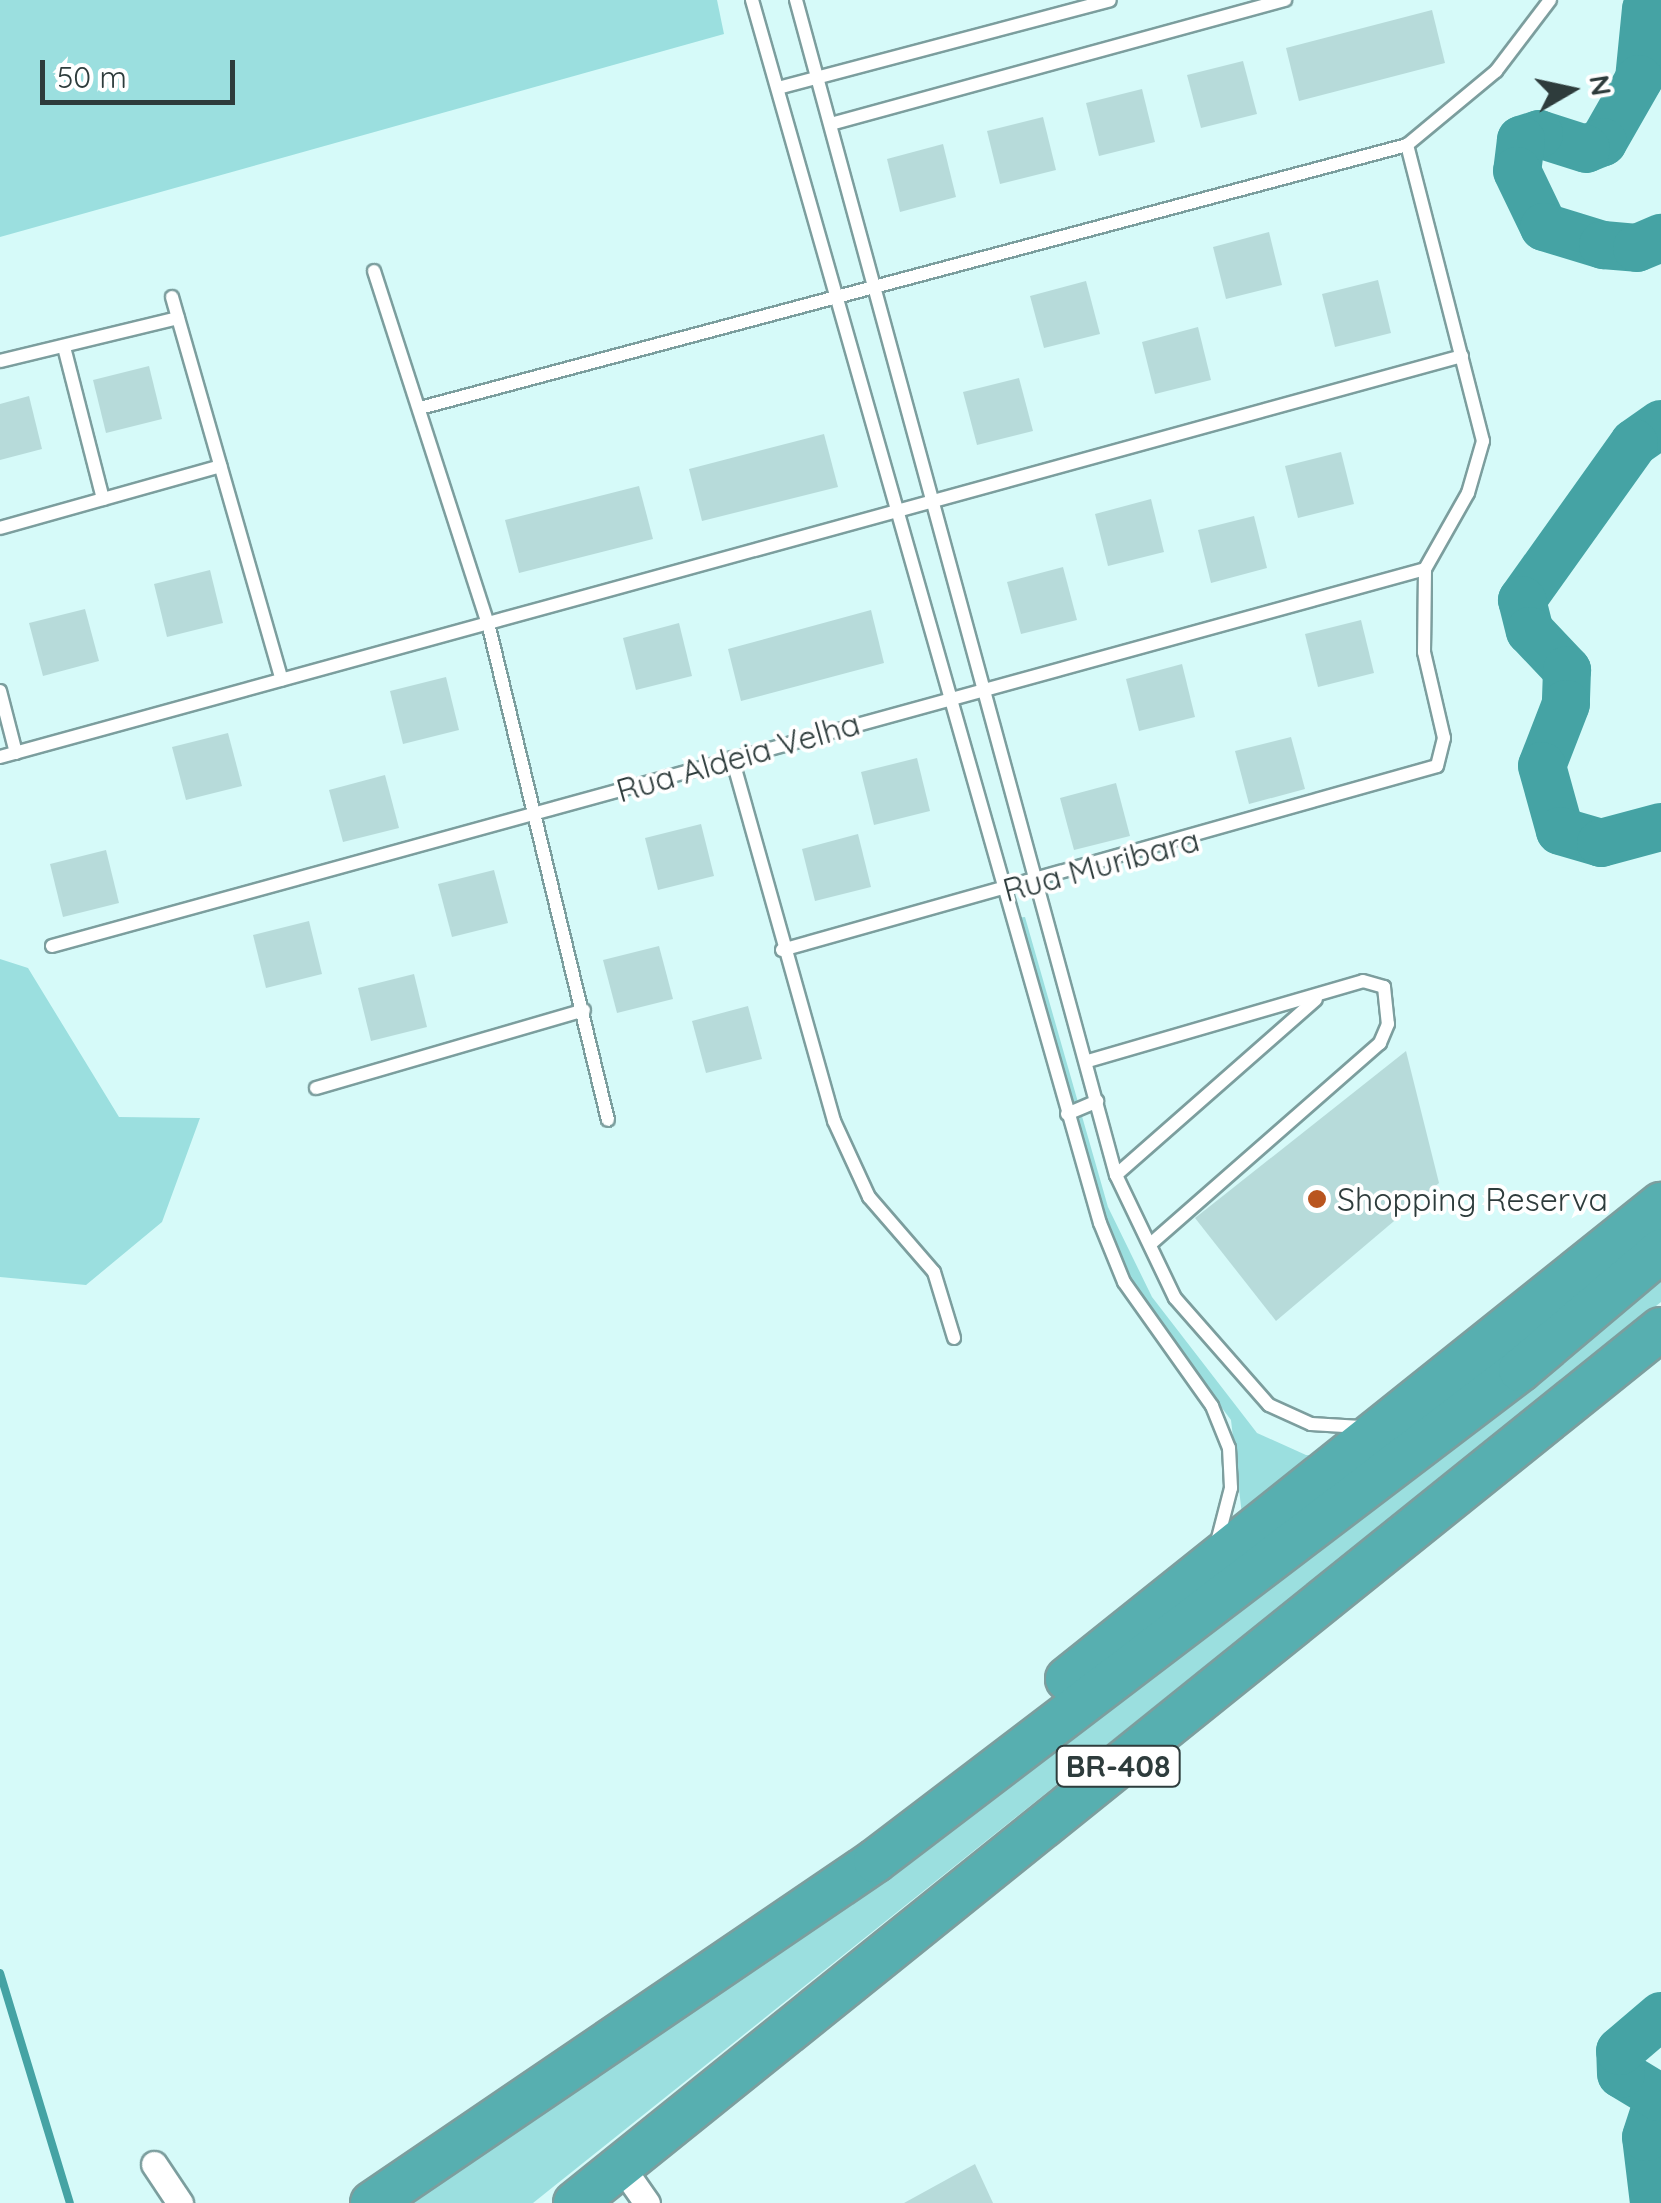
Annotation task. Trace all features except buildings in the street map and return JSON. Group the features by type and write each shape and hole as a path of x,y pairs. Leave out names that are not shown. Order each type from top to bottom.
{"highway":[{"path":"876,1860 964,1762 1209,1570 1661,1204"},
{"name":"BR-408","path":"372,2203 876,1860 1520,1370 1661,1251"},
{"name":"BR-408","path":"574,2203 1661,1329"}],"street":[{"path":"154,2164 180,2203"},
{"path":"621,2166 647,2203"}],"lane":[{"path":"752,0 953,695 1067,1114 1124,1282 1212,1406 1229,1448 1231,1488 1209,1570"},
{"path":"796,0 877,286 1116,1175 1175,1298 1269,1404 1311,1424 1384,1429"},
{"path":"778,88 1110,0"},
{"path":"831,124 1285,0"},
{"path":"420,408 1407,145 1496,71 1550,0"},
{"path":"1407,145 1462,356 1482,456 1424,569"},
{"path":"374,271 488,623 608,1120"},
{"path":"172,298 282,680"},
{"path":"0,362 178,318"},
{"path":"64,347 103,499"},
{"path":"0,757 1462,356"},
{"path":"0,528 220,466"},
{"name":"Rua Aldeia Velha","path":"52,946 536,815 953,695 1424,569"},
{"name":"Rua Muribara","path":"782,950 1419,777 1436,766 1444,738 1424,652 1424,569"},
{"path":"0,691 16,752"},
{"path":"732,758 782,950 834,1120 869,1197 934,1272 954,1338"},
{"path":"1088,1061 1363,981 1384,987 1388,1024 1380,1043 1150,1244"},
{"path":"1116,1175 1322,994"},
{"path":"316,1088 584,1010"},
{"path":"1067,1114 1097,1101"}],"shaded area":[{"path":"0,0 717,0 724,34 0,237"},
{"path":"1025,917 1108,1207 1152,1297 1257,1433 1306,1455 1345,1457 1242,1515 1231,1420 1134,1291 1109,1239 1016,918"},
{"path":"0,959 28,968 119,1117 200,1118 162,1222 86,1285 0,1277"},
{"path":"1661,1269 1661,1302 533,2203 402,2203"}],"waterway":[{"path":"1656,0 1646,9 1639,79 1603,142 1586,149 1539,134 1521,140 1517,171 1544,227 1603,245 1637,248 1661,238"},
{"path":"1661,424 1634,443 1522,600 1530,631 1567,670 1566,704 1542,766 1560,831 1601,843 1661,827"},
{"path":"0,1973 70,2203"},
{"path":"1654,2203 1646,2137 1659,2097 1621,2074 1620,2051 1661,2016"}],"place":[{"name":"Shopping Reserva","path":"1317,1199"}]}
